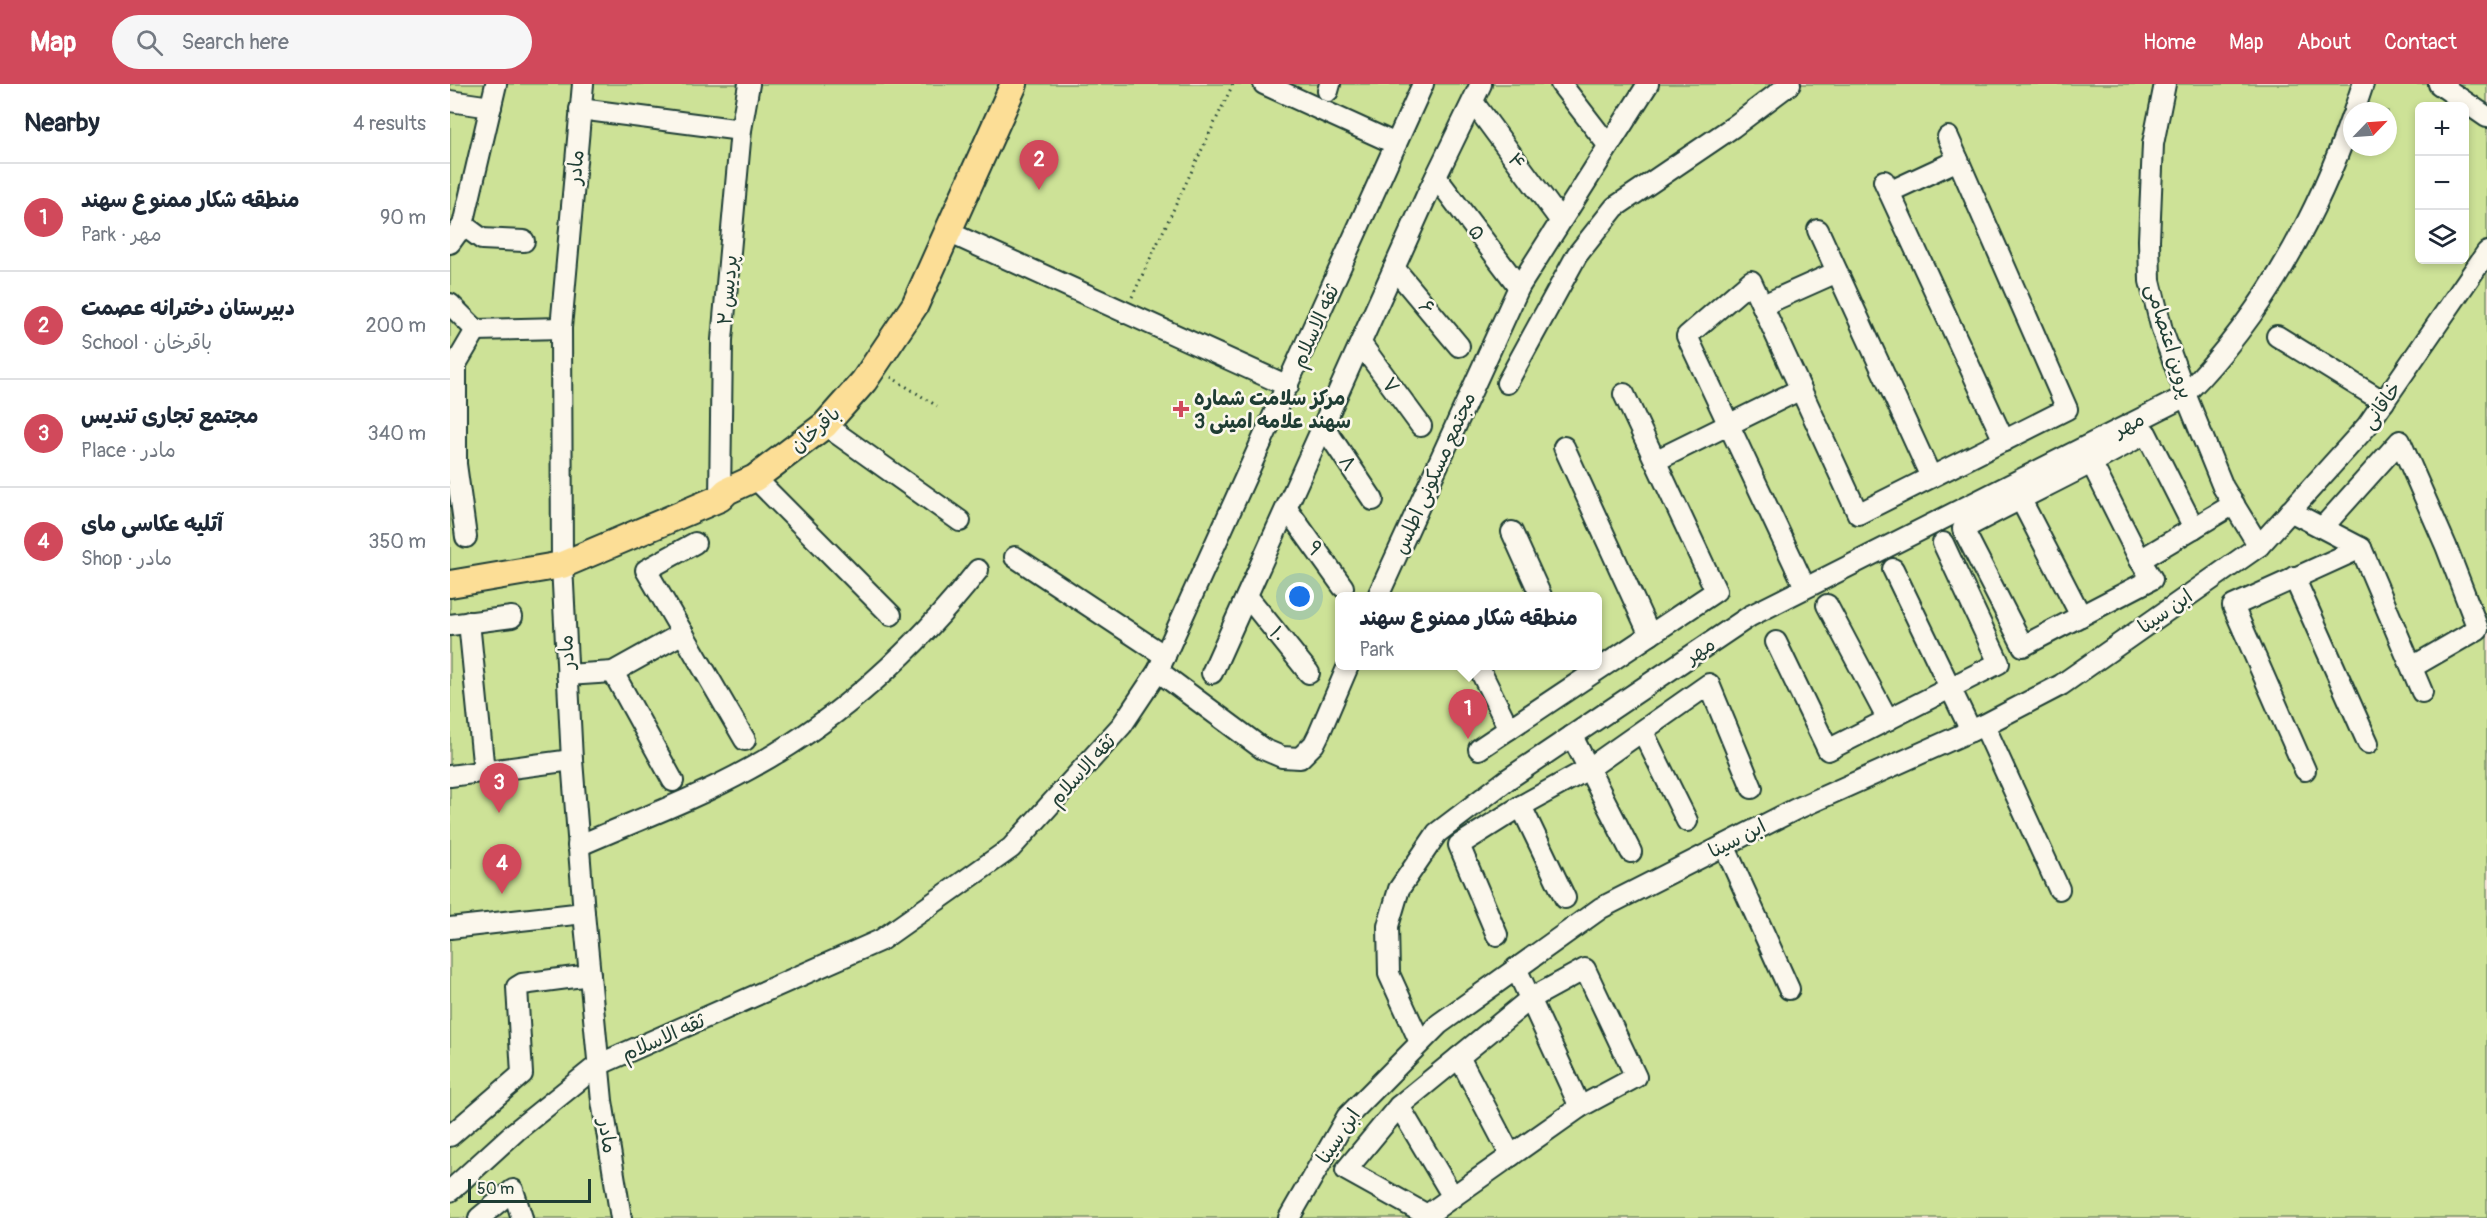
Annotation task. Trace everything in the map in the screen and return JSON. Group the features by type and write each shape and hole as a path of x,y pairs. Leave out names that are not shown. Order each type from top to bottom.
{"main road":[{"name":"باقرخان","path":"450,584 562,565 720,498 727,491 755,478 825,425 864,381 915,305 1014,84"}],"street":[{"path":"450,243 463,225 495,84"},
{"name":"مادر","path":"583,84 561,328 562,565 572,760 584,913 598,1065 621,1218"},
{"name":"پردیس ۲","path":"720,498 722,340 741,130 749,84"},
{"path":"1264,84 1396,144"},
{"name":"ثقه الاسلام","path":"450,1191 516,1131 598,1065 881,940 1011,848 1122,725 1161,663 1424,84"},
{"path":"1561,84 1608,145"},
{"name":"مجتمع مسکونی اطلس","path":"1380,592 1519,287 1648,84"},
{"path":"1507,383 1576,255 1615,207 1733,127 1790,84"},
{"name":"پروین اعتصامی","path":"2165,84 2153,144 2149,240 2151,281 2162,330 2185,395 2223,487 2259,546"},
{"path":"2357,102 2363,84"},
{"path":"2439,84 2487,117"},
{"path":"1212,673 1394,268 1477,93"},
{"name":"۴","path":"1477,93 1560,220"},
{"path":"450,100 491,107"},
{"path":"580,109 741,130"},
{"path":"1805,588 1687,336 1751,281 1858,513 2067,409 1948,137"},
{"name":"مهر","path":"1420,1042 1389,974 1388,926 1399,889 1437,833 1508,779 1750,616 2185,395 2204,375 2259,306 2301,235 2337,160 2343,142"},
{"path":"1958,160 1886,187 2004,441"},
{"name":"۵","path":"1436,177 1519,287"},
{"path":"463,225 482,238 524,240"},
{"path":"1818,230 1931,477"},
{"path":"948,232 1288,386"},
{"name":"خاقانی","path":"2259,546 2367,426 2487,252"},
{"name":"۶","path":"1394,268 1459,346"},
{"path":"1763,305 1837,272"},
{"path":"450,304 476,330 561,328"},
{"path":"466,537 453,464 456,364 476,330"},
{"path":"2277,336 2384,402"},
{"name":"۷","path":"1361,344 1421,426"},
{"path":"1655,461 1801,389"},
{"path":"1602,660 1650,635 1716,591 1624,394"},
{"path":"825,425 960,521"},
{"name":"۸","path":"1324,427 1373,500"},
{"path":"2092,464 2140,560 2152,579 2023,646 1963,529 2020,498 2092,464 2146,433 2194,528"},
{"path":"2323,527 2400,441 2446,546 2478,629 2414,666"},
{"path":"1564,447 1650,635"},
{"path":"755,478 891,615"},
{"path":"2020,498 2081,616"},
{"path":"2140,560 2234,504"},
{"name":"۹","path":"1287,509 1343,587"},
{"path":"2290,512 2361,548 2414,666 2422,692"},
{"path":"1512,532 1539,592"},
{"path":"695,543 646,570 745,740"},
{"path":"1776,642 1828,750 2000,663 1943,543"},
{"name":"ابن سینا","path":"1289,1218 1347,1117 1420,1042 1439,1024 1601,908 1794,810 1978,728 2061,685 2259,546"},
{"path":"2305,770 2233,606 2361,548"},
{"path":"1015,557 1161,663 1263,748 1282,757 1300,758 1314,744 1346,670"},
{"path":"1893,569 1951,689 1978,728 2059,889"},
{"path":"578,846 748,770 813,730 906,652 943,615 978,570"},
{"path":"2294,578 2368,743"},
{"name":"۱۰","path":"1247,596 1309,673"},
{"path":"1827,604 1888,720"},
{"path":"484,772 460,624 512,616"},
{"path":"567,675 613,672 683,633"},
{"path":"1480,670 1509,729"},
{"path":"613,672 673,781"},
{"path":"1479,749 1509,729 1576,674"},
{"path":"1497,935 1459,845 1588,768 1709,684 1752,788"},
{"path":"1643,732 1687,821"},
{"path":"1572,736 1631,852"},
{"path":"450,776 572,760"},
{"path":"1521,807 1565,898"},
{"path":"1724,845 1789,989"},
{"path":"450,928 584,913"},
{"path":"1516,969 1580,1107"},
{"path":"1585,969 1636,1077 1580,1107 1427,1215 1346,1170 1399,1106 1530,999 1585,969"},
{"path":"450,1135 522,1074 517,987 522,984 590,975"},
{"path":"1459,1058 1511,1156"},
{"path":"1399,1106 1453,1197"},
{"path":"480,1218 513,1190 522,1218"}],"path":[{"path":"1125,312 1233,84"},
{"path":"874,366 937,406"}],"green space":[{"path":"450,84 2487,84 2487,1218 450,1218"}],"place":[{"name":"دبیرستان دخترانه عصمت","path":"1039,190"},
{"name":"مرکز سلامت شماره 3 سهند علامه امینی","path":"1181,409"},
{"name":"منطقه شکار ممنوع سهند","path":"1468,739"},
{"name":"مجتمع تجاری تندیس","path":"499,813"},
{"name":"آتلیه عکاسی مای","path":"502,894"}]}
